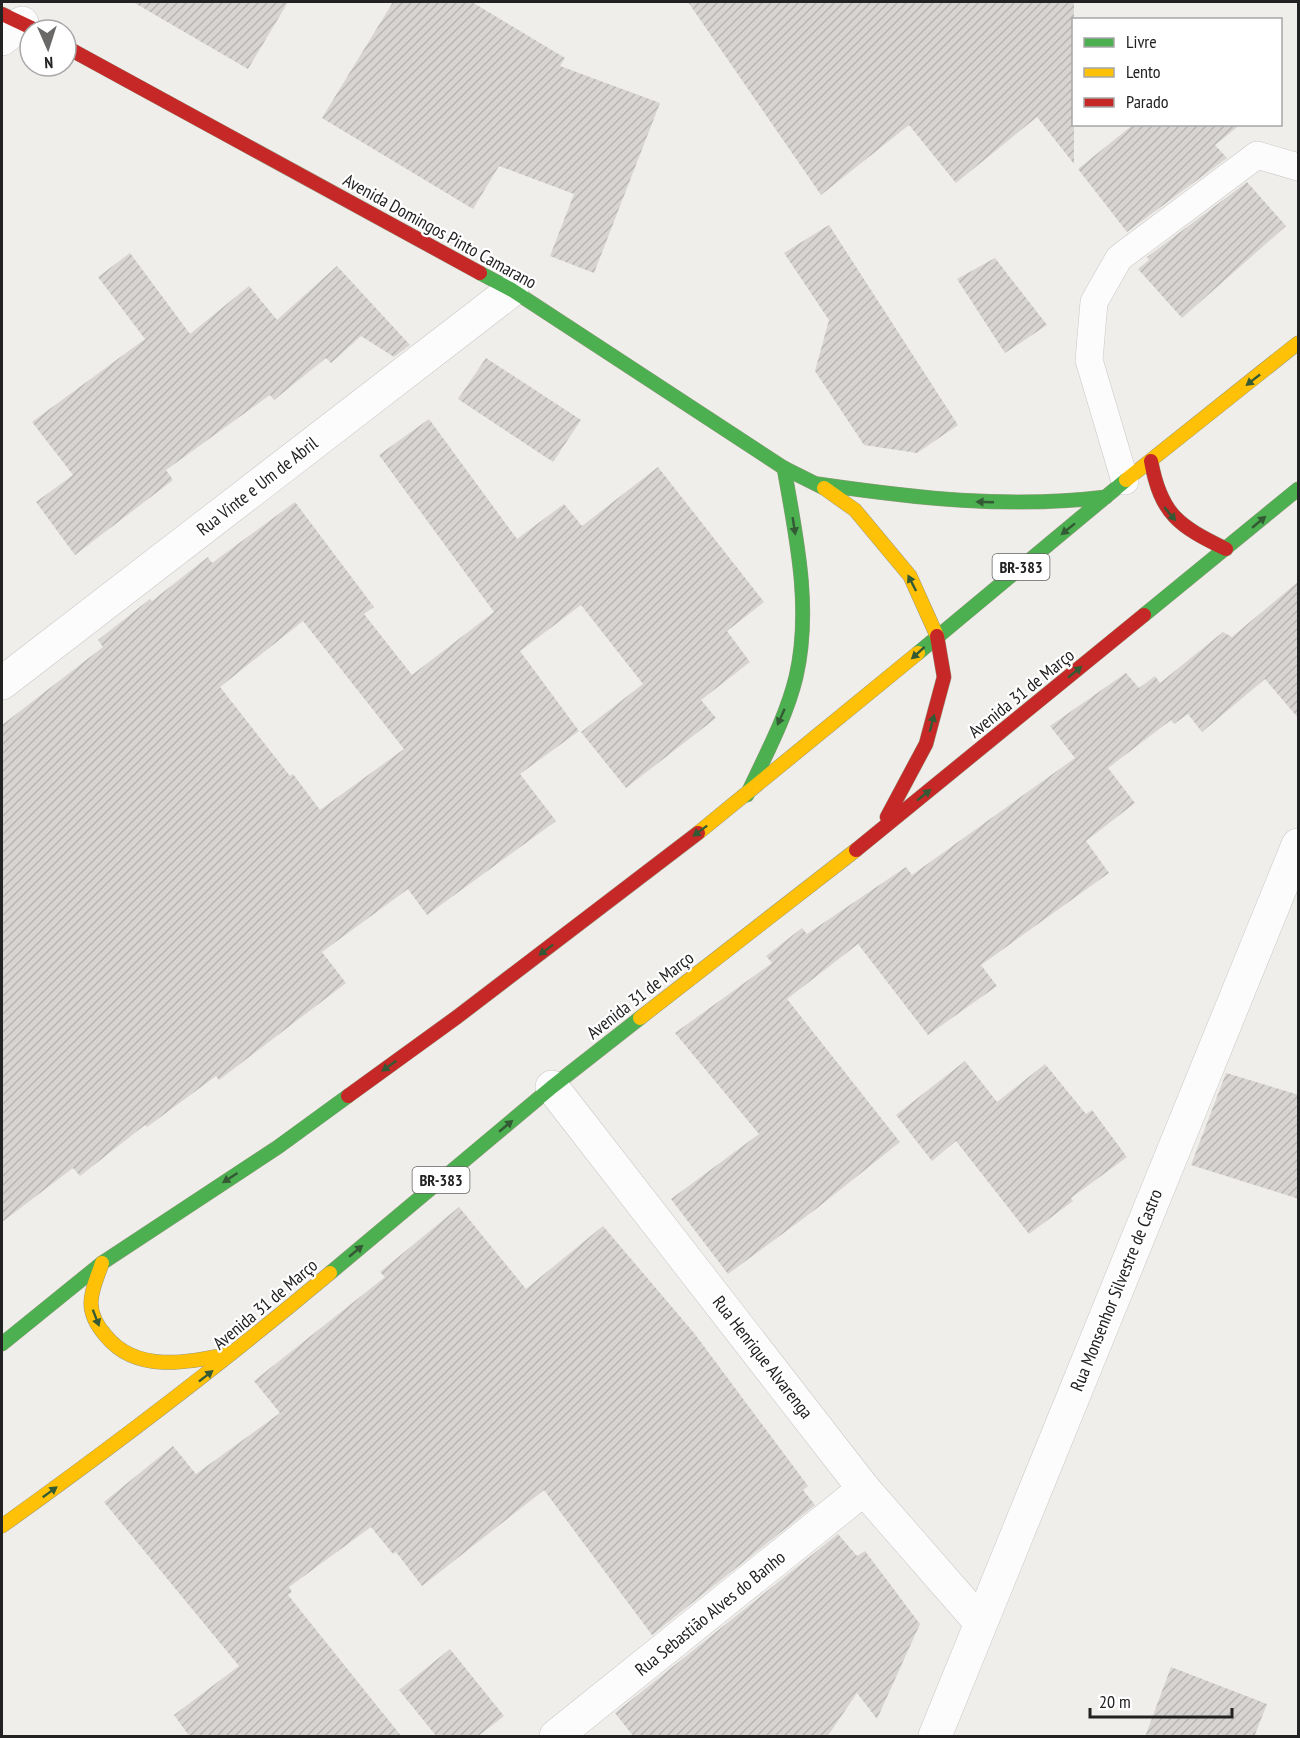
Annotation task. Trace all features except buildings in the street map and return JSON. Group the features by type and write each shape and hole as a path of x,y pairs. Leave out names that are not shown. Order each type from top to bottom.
{"main road":[{"name":"Avenida Domingos Pinto Camarano","path":"78,53 512,290 784,468 818,484"},
{"name":"BR-383","path":"2,1344 102,1263 278,1147 410,1052 747,795 879,688 937,636 1151,460 1299,344"},
{"path":"1151,460 1155,492 1169,516 1191,532 1226,549"},
{"path":"747,795 787,704 799,660 803,605 784,468"},
{"path":"818,484 931,500 1033,504 1116,489"},
{"path":"818,484 855,510 910,576 937,636 944,677 926,744 879,832"},
{"name":"Avenida 31 de Março","path":"2,1526 137,1429 236,1352 552,1087 879,832 1299,489"},
{"path":"102,1263 91,1295 92,1317 121,1353 151,1361 188,1363 236,1352"}],"street":[{"name":"Rua Vinte e Um de Abril","path":"2,683 512,290"},
{"name":"Rua Monsenhor Silvestre de Castro","path":"935,1737 1299,845"},
{"name":"Rua Henrique Alvarenga","path":"552,1087 864,1489 980,1622"},
{"name":"Rua Sebastião Alves do Banho","path":"556,1737 864,1489"}],"lane":[{"path":"1116,489 1089,360 1094,302 1119,258 1257,155 1299,167"}],"traffic: fast":[{"path":"480,273 512,290 784,468 824,488"},
{"path":"747,795 787,707 801,651 803,625 800,572 784,468"},
{"path":"918,653 1126,480"},
{"path":"818,484 890,494 997,502 1106,497"},
{"path":"1144,615 1298,489"},
{"path":"330,1273 552,1087 640,1018"},
{"path":"2,1344 102,1263 278,1147 348,1096"}],"traffic: slow":[{"path":"1126,480 1298,343"},
{"path":"824,488 855,510 910,576 937,636"},
{"path":"698,833 918,653"},
{"path":"640,1018 856,850"},
{"path":"102,1263 92,1293 91,1308 100,1329 118,1348 132,1356 163,1362 180,1362 228,1354"},
{"path":"2,1526 169,1403 330,1273"}],"traffic: jam":[{"path":"2,14 18,22"},
{"path":"78,54 480,273"},
{"path":"1151,461 1160,494 1175,517 1196,533 1226,549"},
{"path":"856,850 1144,615"},
{"path":"887,817 926,744 944,677 937,636"},
{"path":"348,1096 457,1017 698,833"}]}
